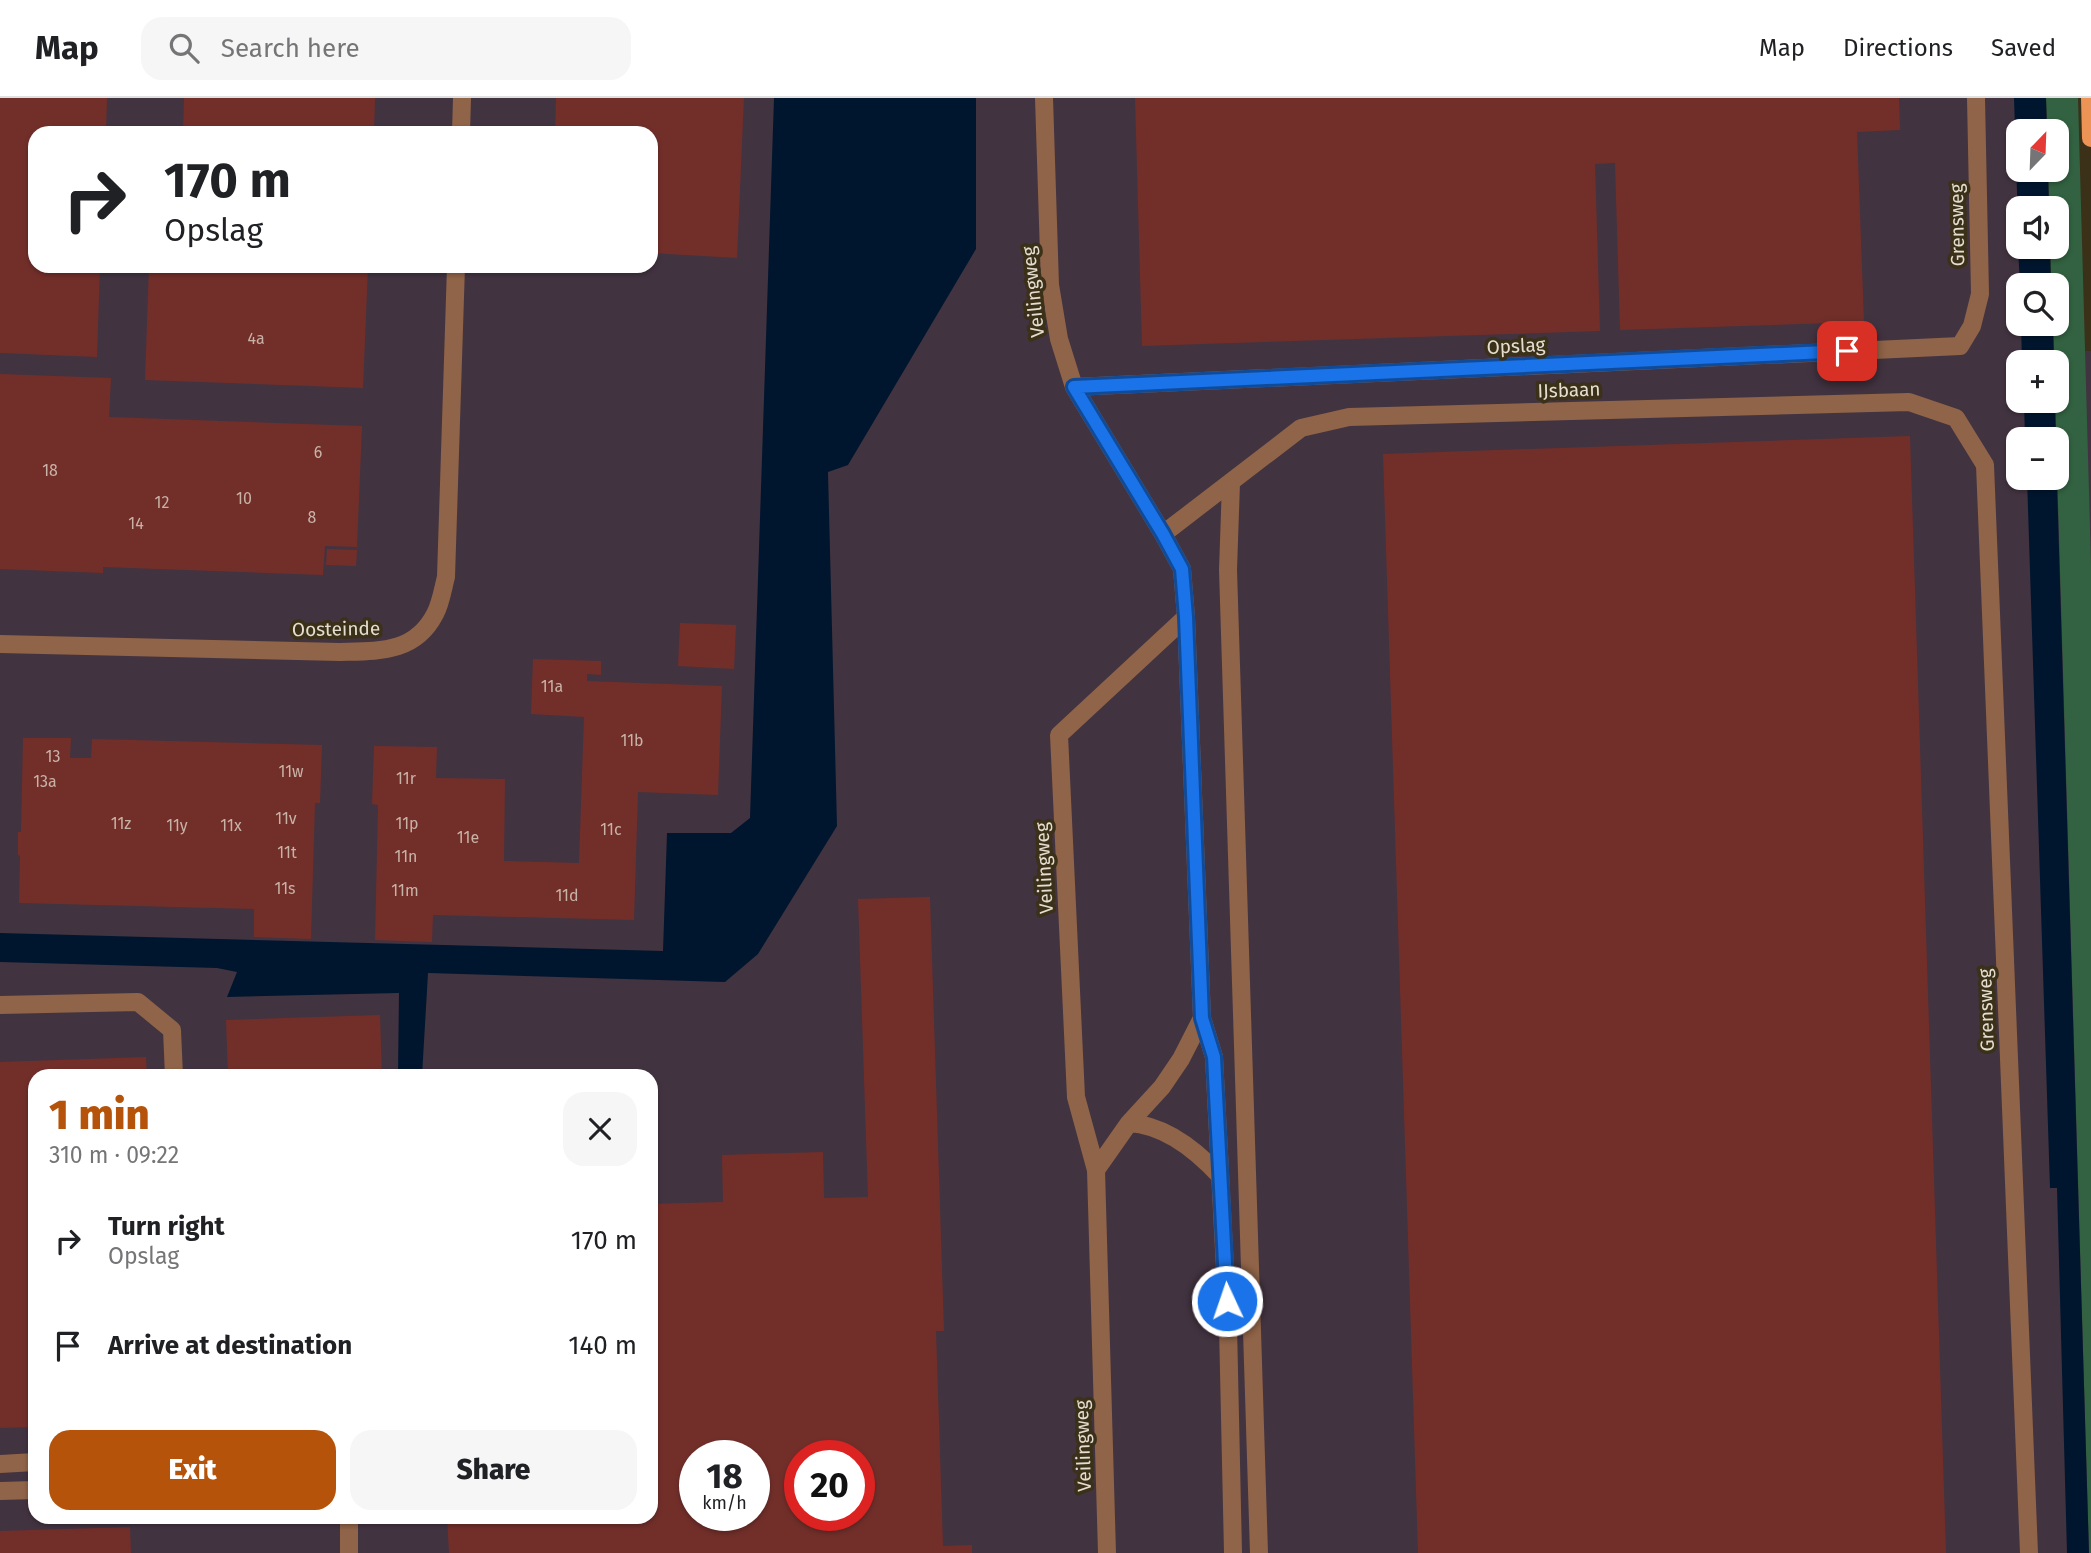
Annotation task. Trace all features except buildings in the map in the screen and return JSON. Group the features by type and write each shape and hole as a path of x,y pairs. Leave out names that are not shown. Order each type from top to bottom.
{"main road":[{"path":"2090,98 2091,138"}],"street":[{"path":"461,126 462,98"},
{"name":"Veilingweg","path":"1044,98 1050,285 1059,340 1074,387 1182,569 1202,1018 1214,1057 1228,1326 1233,1553"},
{"name":"Grensweg","path":"1960,346 1972,327 1980,294 1976,98"},
{"name":"Oosteinde","path":"0,644 340,652 388,650 418,638 435,613 446,577 456,273"},
{"name":"Opslag","path":"1074,387 1960,346"},
{"name":"IJsbaan","path":"1163,534 1301,428 1349,417 1909,402 1956,418 1985,465"},
{"name":"Grensweg","path":"1985,465 2029,1553"},
{"path":"1231,483 1228,584 1259,1553"},
{"name":"Veilingweg","path":"1107,1553 1096,1170 1076,1097 1059,735 1186,617"},
{"path":"0,1006 138,1002 173,1030 174,1069"},
{"name":"Veilingweg","path":"1096,1170 1129,1123 1162,1087 1181,1059 1202,1018"},
{"path":"1129,1123 1146,1124 1159,1129 1205,1159 1220,1176"},
{"path":"0,1464 28,1462"},
{"path":"0,1491 28,1490"},
{"path":"349,1524 349,1553"}],"shaded area":[{"path":"0,98 2031,98 2023,119 2006,119 2006,182 2018,182 2018,196 2006,196 2006,259 2031,259 2031,273 2006,273 2006,336 2031,336 2031,348 2091,351 2091,1553 0,1553"}],"green space":[{"path":"2046,98 2078,98 2091,564 2091,1553 2058,490 2069,490 2069,427 2056,427 2055,413 2069,413 2069,350 2054,350 2053,336 2069,336 2069,273 2051,273 2050,259 2069,259 2069,196 2049,196 2048,182 2069,182 2069,119 2047,119"}],"water":[{"path":"774,98 976,98 976,249 848,465 828,472 837,826 758,954 725,982 428,973 422,1069 398,1069 399,993 227,997 237,972 217,968 0,962 0,933 663,951 667,833 731,833 750,818"},
{"path":"2014,98 2046,98 2047,119 2015,119"},
{"path":"2017,182 2048,182 2049,196 2017,196"},
{"path":"2019,259 2050,259 2051,273 2019,273"},
{"path":"2021,336 2053,336 2054,350 2022,350"},
{"path":"2024,413 2055,413 2056,427 2025,427"},
{"path":"2027,490 2057,490 2089,1553 2067,1553 2057,1188 2050,1188"}],"route":[{"path":"1227,1301 1214,1057 1202,1018 1182,569 1074,387 1847,351"}]}
